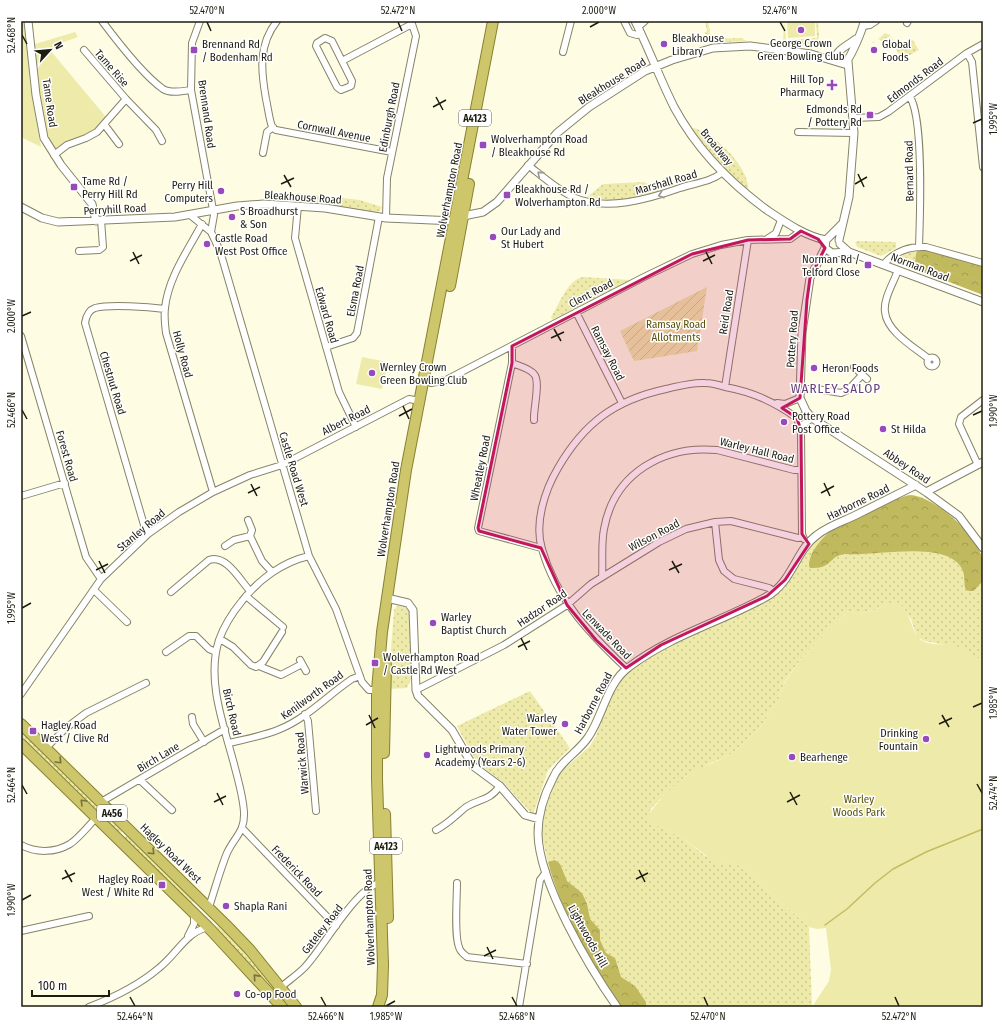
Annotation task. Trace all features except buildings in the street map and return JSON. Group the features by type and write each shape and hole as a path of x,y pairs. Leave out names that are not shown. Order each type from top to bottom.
{"highway":[{"name":"Wolverhampton Road","path":"389,598 431,383 494,21"},
{"name":"Wolverhampton Road","path":"378,1007 382,995 384,883 381,690 389,598 406,470 500,21"},
{"path":"420,401 431,383"},
{"name":"Hagley Road West","path":"21,724 216,915 250,950 296,1007"},
{"name":"A456","path":"21,744 120,839 208,927 282,1007"},
{"path":"120,839 129,830"},
{"name":"Wolverhampton Road","path":"384,883 389,982 389,994 385,1007"},
{"path":"194,913 194,904 206,905"},
{"path":"208,927 215,924 216,915"}],"street":[{"name":"Tame Road","path":"28,21 41,128 44,138 54,155 92,204 98,221"},
{"path":"102,21 139,65 164,89 170,91 191,90"},
{"name":"Brennand Road","path":"200,21 192,43 191,90 213,211"},
{"path":"264,153 267,132 273,127 264,87 262,54 268,35 277,21"},
{"path":"563,52 571,21"},
{"path":"624,21 630,32 636,35 638,27 645,21"},
{"path":"842,58 858,38 864,24 870,25 876,21"},
{"path":"342,61 411,23"},
{"name":"Edinburgh Road","path":"382,217 387,178 416,36 411,23"},
{"name":"Broadway","path":"638,27 674,107 684,124 706,153 748,196 781,220 826,243 828,252 835,252"},
{"path":"325,38 329,38 342,61 352,81 351,86 343,90 337,87 317,49 317,43 325,38"},
{"name":"Edmonds Road","path":"853,118 879,117 910,97 967,54 983,44"},
{"name":"Bleakhouse Road","path":"213,211 237,206 264,204 326,208 382,217 440,219 459,216 485,209 500,199 528,164 557,133 589,107 656,66 688,54 713,48 760,47 842,58"},
{"name":"Tame Rise","path":"84,50 126,99 156,130 162,141"},
{"path":"967,54 972,62 983,167"},
{"name":"Pottery Road","path":"818,265 835,252 840,242 849,197 854,133 848,84 842,58"},
{"name":"Bernard Road","path":"910,97 916,110 919,143 919,247"},
{"name":"Tame Rise","path":"54,155 68,145 91,135 104,124 126,99"},
{"path":"104,124 119,144"},
{"name":"Cornwall Avenue","path":"273,127 276,130 392,152"},
{"path":"798,132 854,133"},
{"name":"Marshall Road","path":"528,164 557,188 574,198 595,203 626,203 649,199 712,180 723,172"},
{"name":"Edward Road","path":"298,206 295,238 339,392 356,427"},
{"name":"Perryhill Road","path":"21,207 42,218 58,222 190,215 213,211"},
{"path":"211,232 213,211"},
{"name":"Castle Road West","path":"190,215 211,232 220,251 309,556 336,609 365,687 381,690"},
{"name":"Elsma Road","path":"326,347 353,338 357,333 382,217"},
{"path":"766,239 776,233 781,220"},
{"name":"Pottery Road","path":"810,416 800,398 800,389 802,332 810,278 818,265 826,243 845,220"},
{"path":"79,251 99,250 103,247 98,221"},
{"name":"Holly Road","path":"202,224 173,276 165,309 168,340 213,492"},
{"name":"Clent Road","path":"431,383 446,380 576,312 692,254 722,245 748,240 790,239 801,231"},
{"path":"826,243 835,238 840,242"},
{"name":"Reid Road","path":"725,387 748,240"},
{"name":"Norman Road","path":"840,242 849,252"},
{"path":"884,264 890,256 903,249 919,247 926,247 983,263"},
{"name":"Norman Road","path":"835,252 849,252 983,302"},
{"path":"898,270 886,302 885,311 888,322 895,332 929,359"},
{"name":"Chestnut Road","path":"148,534 144,525 85,323 88,314 95,308 150,307 165,309"},
{"name":"Ramsay Road","path":"576,312 622,403"},
{"name":"Forest Road","path":"21,336 86,557 101,579"},
{"name":"Wheatley Road","path":"512,346 512,363 478,528 479,531 541,548"},
{"path":"512,363 529,370 536,377 538,384 533,410 534,420"},
{"path":"800,389 817,389 841,393 848,390 865,377 854,367"},
{"path":"541,548 540,530 542,509 550,481 564,457 582,433 601,416 622,403 640,395 684,384 706,382 743,390 775,403 795,416 810,416"},
{"path":"775,403 791,402 800,398"},
{"name":"Albert Road","path":"282,465 409,399 420,401"},
{"path":"926,492 980,463 959,424 961,417 983,400"},
{"path":"791,402 790,408 801,431 803,537 809,544"},
{"path":"801,431 810,416"},
{"name":"Abbey Road","path":"810,416 916,485 959,516 983,548"},
{"name":"Warley Hall Road","path":"602,577 604,528 611,504 628,480 649,463 673,453 704,449 717,450 794,470 802,470"},
{"name":"Stanley Road","path":"21,694 50,655 101,579 148,534 179,512 213,492 250,475 282,465"},
{"path":"21,496 64,483"},
{"name":"Harborne Road","path":"546,872 539,842 539,819 543,802 553,776 584,744 592,731 615,683 626,668 661,645 767,596 785,580 793,569 800,554 815,536 824,530 916,485"},
{"path":"248,520 252,530 250,536 262,561 272,572"},
{"name":"Wilson Road","path":"591,584 674,534 698,525 731,521 798,538 803,537"},
{"path":"715,522 720,560 724,572 734,579 769,588 774,591"},
{"path":"225,546 234,540 250,536"},
{"name":"Lenwade Road","path":"541,548 567,605 596,640 626,668"},
{"name":"Birch Road","path":"243,829 244,812 241,788 216,692 216,652 220,639 232,615 248,594 272,572 299,558 309,556"},
{"path":"171,592 209,560 214,558 224,560 248,594 281,624 259,666"},
{"name":"Hadzor Road","path":"416,690 465,667 504,645 567,605 591,584"},
{"path":"94,590 127,622"},
{"path":"389,598 408,602 413,610 416,690 418,696 452,730 473,766 500,786 525,815 539,819"},
{"path":"166,652 189,636 196,636 209,649 216,652"},
{"path":"220,639 239,652 251,665 259,666 281,675 301,662 306,671"},
{"name":"Kenilworth Road","path":"229,743 269,734 294,722 346,682 360,676"},
{"path":"46,748 66,728 86,713 146,683"},
{"name":"Warwick Road","path":"306,714 308,721 316,811"},
{"path":"192,717 193,724 204,742"},
{"name":"Birch Lane","path":"101,802 225,729"},
{"path":"140,780 172,810"},
{"path":"436,830 468,806 491,797 500,786"},
{"path":"21,844 36,850 48,851 70,844 97,817"},
{"path":"206,905 227,852 243,829"},
{"name":"Frederick Road","path":"243,829 336,926"},
{"path":"519,1007 540,880 546,872"},
{"name":"Lightwoods Hill","path":"546,872 560,908 583,952 617,1007"},
{"name":"Gateley Road","path":"280,988 305,968 336,926 368,889 384,883"},
{"path":"457,883 457,938 459,948 462,952 467,956 527,964"},
{"path":"89,1007 118,996 140,983 161,967 188,936 194,924 194,913"},
{"path":"21,931 89,916"},
{"path":"188,936 198,930 208,927"}],"highlighted area":[{"path":"801,231 818,239 825,248 810,278 800,398 782,408 797,418 801,431 802,534 809,544 785,580 767,596 661,645 626,668 596,640 567,605 541,548 479,531 478,528 512,363 512,346 692,254 748,240 790,239"}],"green space":[{"path":"21,21 25,21 30,82 41,147 21,137"},
{"path":"705,21 708,21 711,39 741,38 747,41 703,43 700,42 700,40 703,42 708,35 704,33 707,31"},
{"path":"784,21 786,40 817,38 816,23 818,23 819,37 816,47 783,44"},
{"name":"George Crown Green Bowling Club","path":"787,21 815,21 815,36 788,38"},
{"path":"75,32 78,37 61,43 50,50 106,117 96,131 56,149 50,143 42,118 35,44"},
{"path":"885,33 890,35 897,47 912,39 919,50 901,60 890,36 881,41 879,39 876,41"},
{"path":"691,128 700,130 709,135 729,152 744,172 748,182 748,191 726,171"},
{"path":"644,182 658,190 659,193 617,201 586,198 603,184"},
{"path":"298,193 360,200 382,207 380,211 375,212 320,204 307,198 286,200 285,195"},
{"path":"855,242 896,242 896,248 881,256 857,247"},
{"path":"924,250 983,265 983,295 918,270 915,263 916,253 917,251"},
{"path":"917,251 916,266 918,270 897,263 898,258 903,254"},
{"path":"583,277 631,280 552,320 551,317 568,287 573,282"},
{"name":"Ramsay Road Allotments","path":"707,287 697,351 634,361 620,331"},
{"name":"Wernley Crown Green Bowling Club","path":"362,357 388,362 382,389 356,384"},
{"path":"907,495 918,496 930,501 952,517 971,539 983,559 983,661 957,647 924,641 917,637 911,619 899,603 886,605 868,612 855,613 848,611 800,660 784,683 778,701 759,729 735,751 685,777 664,795 650,810 654,824 683,838 704,855 723,864 729,862 740,866 809,927 812,1007 620,1007 585,950 566,913 550,872 542,836 542,823 544,808 555,781 564,769 590,746 596,736 613,691 624,675 650,656 783,587 810,546 823,533"},
{"path":"911,495 932,503 943,510 963,528 978,548 984,566 983,582 974,590 966,590 962,569 954,560 941,554 908,551 845,554 836,557 823,567 810,568 810,560 814,549 835,527 896,499"},
{"name":"Warley Woods Park","path":"895,601 907,612 915,633 921,640 930,643 956,646 983,661 983,1007 812,1007 829,981 831,970 826,928 817,929 809,927 740,866 729,862 720,866 683,838 650,822 647,816 664,795 678,782 696,770 722,759 735,751 759,729 778,701 784,684 800,660 848,611 854,613 866,612 878,609"},
{"path":"397,606 405,607 411,614 411,679 407,688 388,689 394,610"},
{"path":"530,691 570,748 548,770 533,815 504,783 477,763 457,726"},
{"path":"21,729 124,830 119,834 22,740"},
{"path":"128,834 195,900 191,904 123,839"},
{"path":"555,860 560,864 567,881 582,893 587,904 590,919 600,930 600,940 606,953 615,958 621,977 635,986 646,1002 646,1007 620,1007 609,990 578,937 561,900 548,862"},
{"path":"218,925 252,960 290,1007 286,1007 215,929"}],"waterway":[{"path":"917,258 963,277 972,277 983,282"},
{"path":"825,925 847,909 875,883 893,869 926,852 983,829"}],"place":[{"name":"George Crown Green Bowling Club","path":"801,30"},
{"name":"Bleakhouse Library","path":"664,44"},
{"name":"Brennand Rd / Bodenham Rd","path":"194,50"},
{"name":"Global Foods","path":"874,50"},
{"name":"Hill Top Pharmacy","path":"832,85"},
{"name":"Edmonds Rd / Pottery Rd","path":"870,115"},
{"name":"Wolverhampton Road / Bleakhouse Rd","path":"483,145"},
{"name":"Tame Rd / Perry Hill Rd","path":"74,187"},
{"name":"Perry Hill Computers","path":"221,191"},
{"name":"Bleakhouse Rd / Wolverhampton Rd","path":"507,195"},
{"name":"S Broadhurst & Son","path":"232,217"},
{"name":"Our Lady and St Hubert","path":"493,237"},
{"name":"Castle Road West Post Office","path":"207,244"},
{"name":"Norman Rd / Telford Close","path":"868,265"},
{"name":"Heron Foods","path":"814,368"},
{"name":"Wernley Crown Green Bowling Club","path":"372,373"},
{"name":"Pottery Road Post Office","path":"784,422"},
{"name":"St Hilda","path":"883,429"},
{"name":"Warley Baptist Church","path":"433,623"},
{"name":"Wolverhampton Road / Castle Rd West","path":"375,663"},
{"name":"Warley Water Tower","path":"565,724"},
{"name":"Hagley Road West / Clive Rd","path":"33,731"},
{"name":"Drinking Fountain","path":"926,739"},
{"name":"Lightwoods Primary Academy (Years 2-6)","path":"427,755"},
{"name":"Bearhenge","path":"792,757"},
{"name":"Hagley Road West / White Rd","path":"162,885"},
{"name":"Shapla Rani","path":"226,906"},
{"name":"Co-op Food","path":"237,994"}],"district":[{"name":"WARLEY SALOP","path":"836,388"}]}
